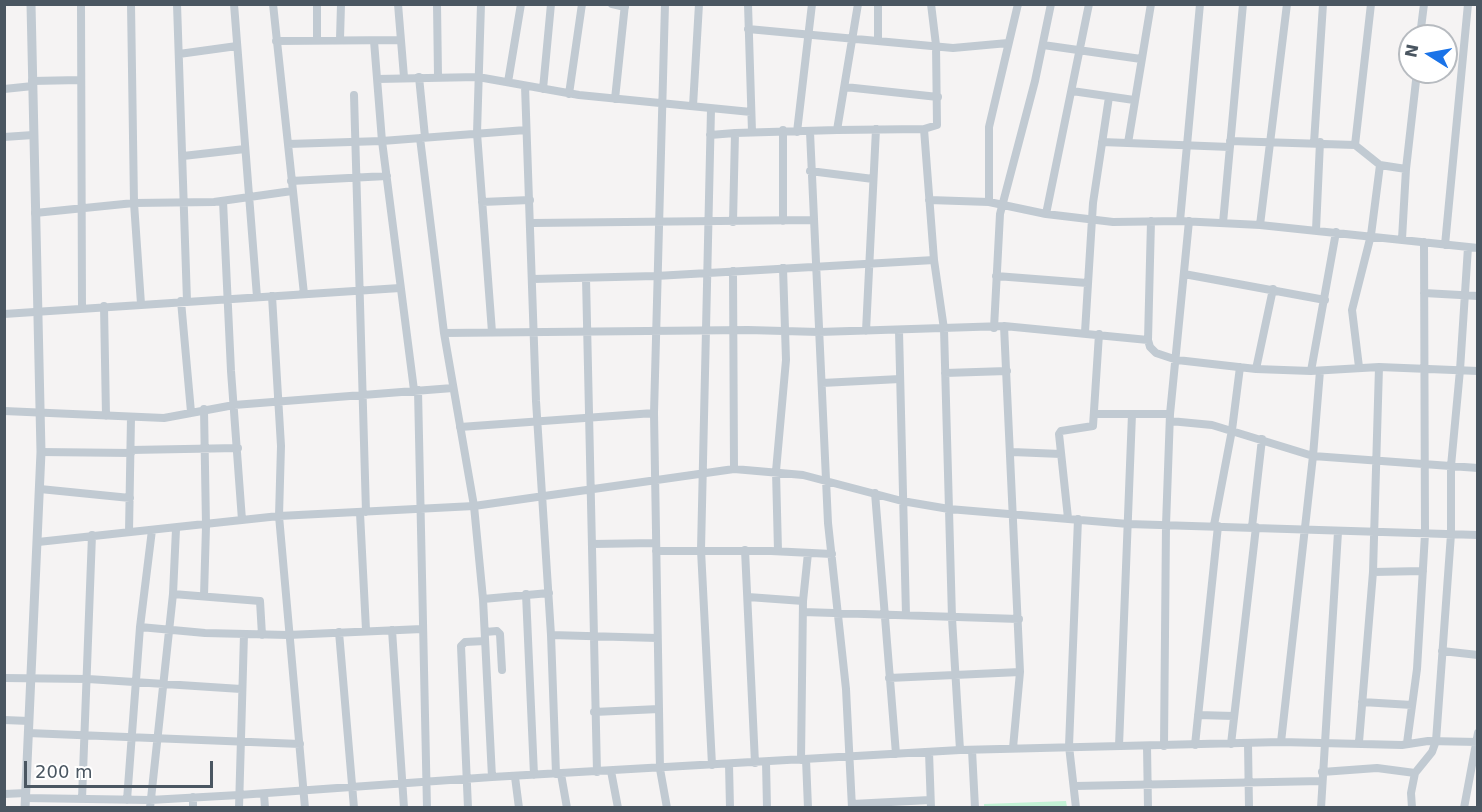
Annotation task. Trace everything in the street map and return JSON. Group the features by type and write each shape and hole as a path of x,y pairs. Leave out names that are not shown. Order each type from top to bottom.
{"street":[{"path":"25,800 33,678 41,452 31,4"},
{"path":"81,4 82,308"},
{"path":"131,4 134,203 141,304"},
{"path":"177,4 183,156 184,301 191,412"},
{"path":"234,4 257,297"},
{"path":"273,4 304,294"},
{"path":"317,4 317,39"},
{"path":"340,39 341,4"},
{"path":"398,4 404,77"},
{"path":"437,4 438,76"},
{"path":"481,4 477,133 492,332"},
{"path":"508,82 521,4"},
{"path":"543,89 551,4"},
{"path":"569,94 582,4"},
{"path":"612,4 625,6 615,99"},
{"path":"665,4 657,223 654,413 660,769 667,807"},
{"path":"693,106 699,4"},
{"path":"748,4 752,132"},
{"path":"797,132 812,4"},
{"path":"837,130 858,4"},
{"path":"878,4 878,41"},
{"path":"710,135 783,130 810,132 924,129 937,125 936,45 932,4"},
{"path":"989,202 989,128 1018,4"},
{"path":"994,328 1002,206 1043,45 1051,4"},
{"path":"1046,214 1089,4"},
{"path":"1128,144 1151,4"},
{"path":"1180,221 1200,4"},
{"path":"1223,223 1243,4"},
{"path":"1260,225 1287,4"},
{"path":"1316,230 1323,4"},
{"path":"1355,145 1371,4"},
{"path":"1422,24 1424,4"},
{"path":"1445,245 1468,4"},
{"path":"748,29 967,48 1008,44"},
{"path":"276,41 401,40"},
{"path":"374,41 382,141 400,288 416,390 427,807"},
{"path":"1043,45 1141,59"},
{"path":"179,54 237,46"},
{"path":"419,77 423,137 444,333 474,506 483,598 492,777"},
{"path":"377,78 478,77 569,94 751,112"},
{"path":"4,89 81,80"},
{"path":"1402,239 1406,169 1416,84"},
{"path":"525,86 532,223 537,421 559,774 567,807"},
{"path":"845,87 938,97"},
{"path":"1072,91 1134,100"},
{"path":"354,95 365,394 363,512 366,630"},
{"path":"1085,332 1092,219 1109,97"},
{"path":"711,109 704,330 702,550 712,765"},
{"path":"866,331 876,129"},
{"path":"924,129 934,260 944,329 952,618 960,750"},
{"path":"288,144 382,141 526,130"},
{"path":"783,130 783,221"},
{"path":"810,132 814,266 827,480 839,612 852,806 931,804 929,752"},
{"path":"733,222 735,133"},
{"path":"4,137 33,135"},
{"path":"1102,142 1188,147 1317,142 1355,145 1380,165 1406,169"},
{"path":"183,156 245,149"},
{"path":"1359,367 1352,310 1371,235 1380,165"},
{"path":"810,171 873,179"},
{"path":"291,181 387,176"},
{"path":"35,213 134,203 223,201 292,191"},
{"path":"482,202 530,200"},
{"path":"929,200 989,202 1046,214 1123,222 1189,221 1260,225 1478,248"},
{"path":"223,201 242,520"},
{"path":"532,223 812,220"},
{"path":"1151,221 1148,340 1152,351 1178,360 1256,369 1316,371 1378,367 1478,371"},
{"path":"1164,746 1166,525 1170,418 1178,360 1189,221"},
{"path":"1281,742 1313,456 1316,371 1336,232"},
{"path":"1407,743 1424,571 1424,242"},
{"path":"1412,807 1411,793 1415,773 1432,752 1436,741 1451,534 1451,466 1461,370 1468,247"},
{"path":"533,279 656,276 934,260"},
{"path":"778,551 776,471 785,372 786,331 783,268"},
{"path":"733,271 734,468"},
{"path":"1184,274 1325,300"},
{"path":"996,276 1087,283"},
{"path":"586,278 592,636 597,772"},
{"path":"4,314 400,288"},
{"path":"1256,369 1273,289"},
{"path":"1424,294 1478,296"},
{"path":"272,296 281,446 279,516 305,807"},
{"path":"104,306 106,416"},
{"path":"444,333 704,330 819,332 1004,326 1085,332 1148,340"},
{"path":"1004,326 1012,452 1020,672 1013,748"},
{"path":"899,331 906,615"},
{"path":"1068,519 1059,432 1093,426 1099,334"},
{"path":"1195,745 1216,526 1232,430 1239,367"},
{"path":"1359,742 1373,572 1378,367"},
{"path":"945,373 1007,371"},
{"path":"822,383 900,379"},
{"path":"4,411 164,418 234,405 453,388"},
{"path":"204,409 206,449 204,596"},
{"path":"460,427 654,413"},
{"path":"1094,414 1132,414 1212,425 1313,456 1478,468"},
{"path":"1119,746 1132,414"},
{"path":"129,532 131,417"},
{"path":"1231,744 1262,439"},
{"path":"41,452 131,452 238,448"},
{"path":"1012,452 1061,454"},
{"path":"38,542 92,535 206,526 279,516 474,506 734,468 776,471 827,480 902,501 949,510 1128,524 1478,535"},
{"path":"40,489 130,498"},
{"path":"875,493 883,615 896,754"},
{"path":"1076,807 1068,746 1078,519"},
{"path":"150,804 172,594 176,529"},
{"path":"127,800 140,627 153,530"},
{"path":"1321,807 1323,742 1338,532"},
{"path":"82,800 92,535"},
{"path":"592,544 832,554"},
{"path":"746,550 755,763"},
{"path":"808,553 803,601 803,759 808,807"},
{"path":"1373,572 1424,571"},
{"path":"483,598 549,593"},
{"path":"172,594 260,601 262,634"},
{"path":"526,594 534,775"},
{"path":"748,597 803,601"},
{"path":"803,612 1018,619"},
{"path":"140,627 288,635 422,629"},
{"path":"392,630 404,807"},
{"path":"485,632 497,631 500,634 502,670"},
{"path":"339,632 354,807"},
{"path":"239,807 244,634"},
{"path":"551,635 657,638"},
{"path":"468,807 461,646 465,642 485,641"},
{"path":"1442,651 1478,656"},
{"path":"889,678 1020,672"},
{"path":"4,678 136,681 163,685 241,689"},
{"path":"1362,702 1412,705"},
{"path":"594,712 659,709"},
{"path":"1198,715 1234,716"},
{"path":"4,720 29,721"},
{"path":"28,733 300,744"},
{"path":"4,794 25,800 82,800 104,804 127,800 150,804 194,797 353,789 492,777 960,750 1281,742 1407,743 1477,739 1464,807"},
{"path":"1248,744 1249,807"},
{"path":"1147,746 1148,807"},
{"path":"972,750 975,807"},
{"path":"766,762 767,807"},
{"path":"729,764 730,807"},
{"path":"1075,786 1249,783 1322,777 1377,768 1415,773"},
{"path":"611,771 618,807"},
{"path":"515,777 519,807"},
{"path":"264,794 265,807"},
{"path":"193,807 194,797"}],"green space":[{"path":"1066,801 1067,807 984,807 984,804"}]}
